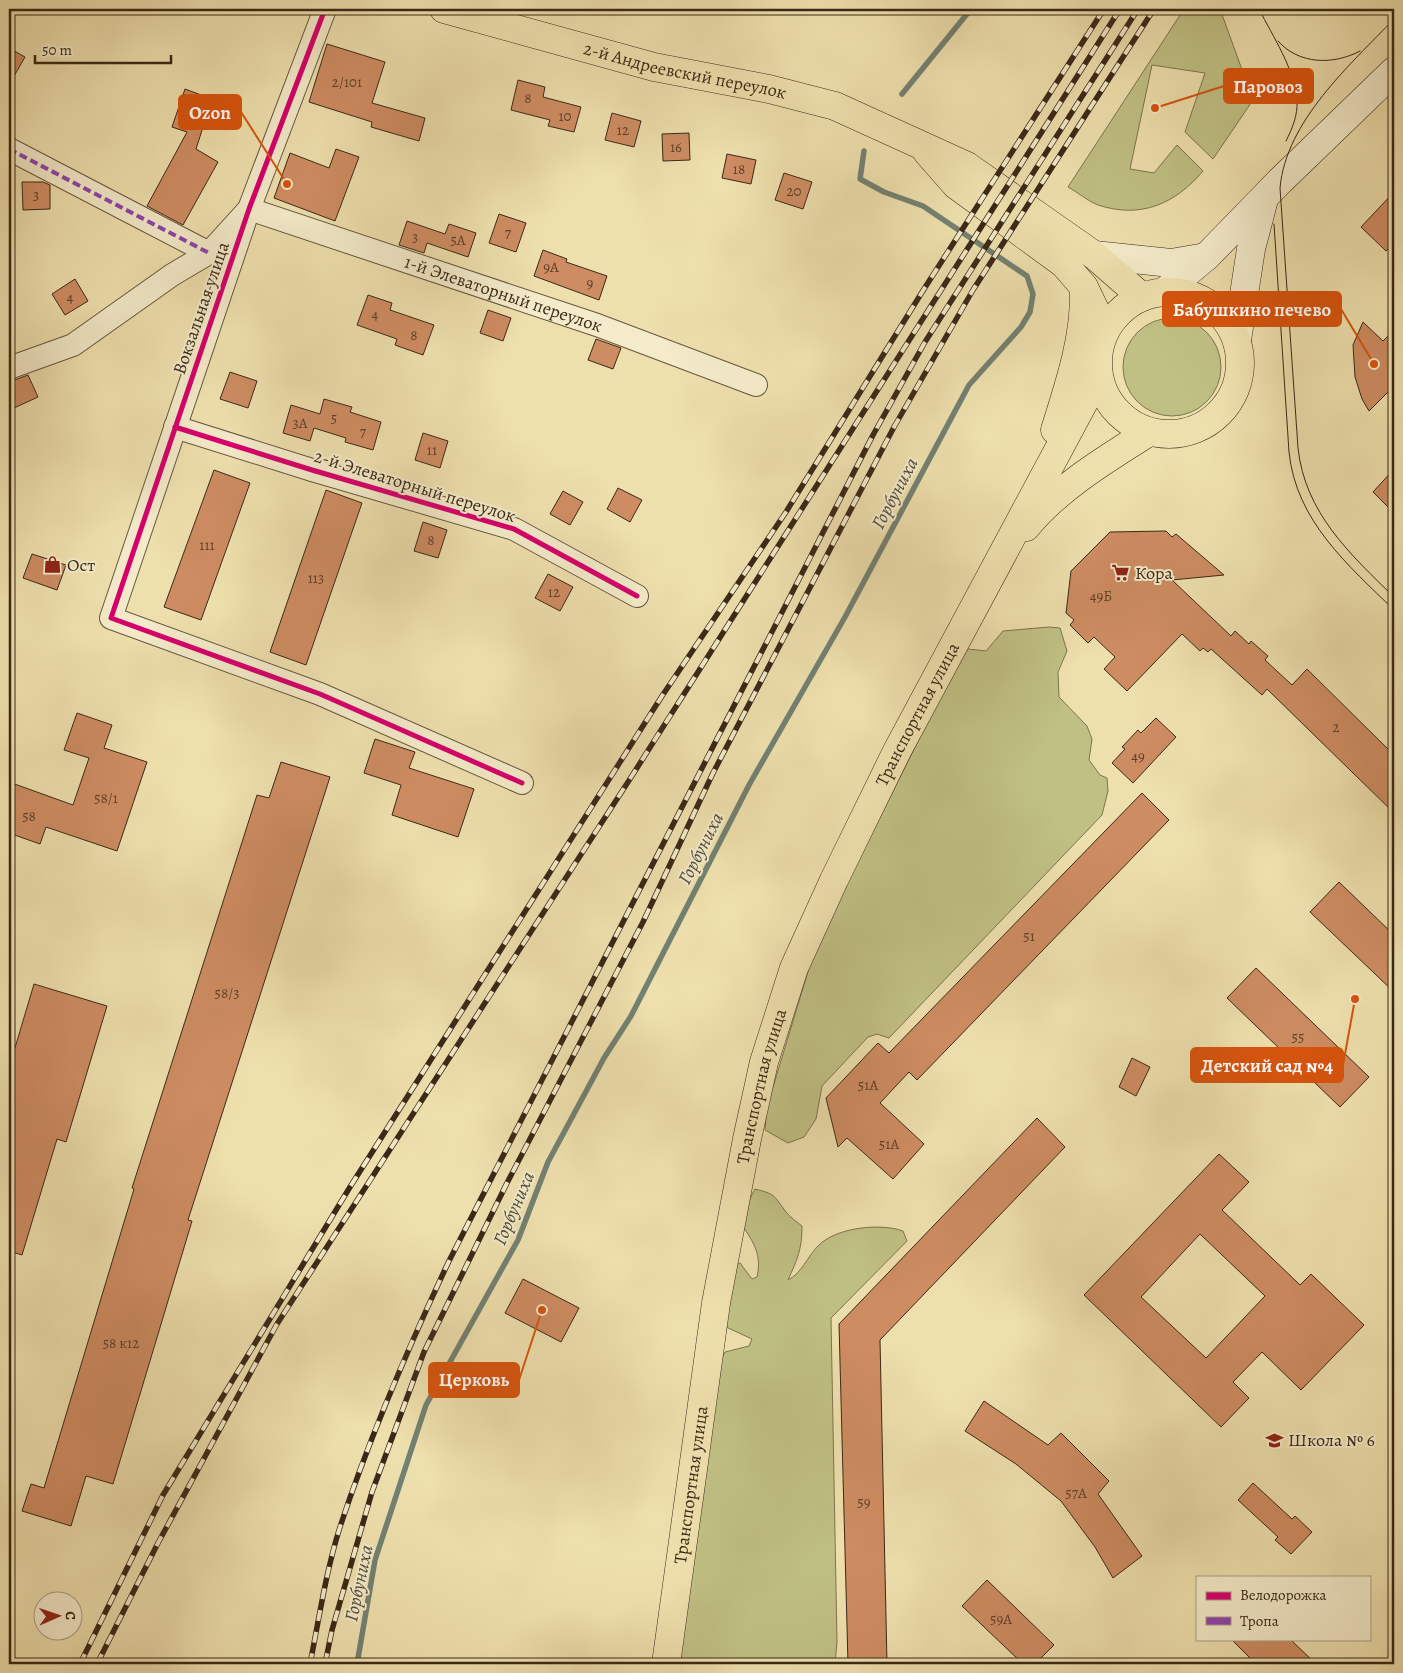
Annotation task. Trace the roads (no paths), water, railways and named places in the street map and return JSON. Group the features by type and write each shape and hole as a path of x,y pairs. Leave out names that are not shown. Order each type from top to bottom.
{"main road":[{"name":"2-й Андреевский переулок","path":"444,9 654,67 769,89 835,106 967,166 1153,294"},
{"path":"1153,294 1187,294 1208,303 1225,319 1236,340 1240,357 1240,374 1235,390 1224,409 1207,424 1187,432 1165,435 1149,432 1130,424 1114,410 1103,392 1098,372 1098,351 1105,331 1114,317 1127,305 1153,294 1207,256 1394,71"},
{"path":"921,145 956,185 1064,264 1084,287 1105,331"},
{"path":"1236,340 1251,249 1264,198"},
{"path":"1094,255 1171,263 1207,256"},
{"path":"1031,497 1050,447 1077,352 1084,320 1084,287"},
{"path":"1002,555 1031,497 1084,402 1098,372"},
{"path":"1002,555 1043,506 1114,454 1149,432"},
{"name":"Транспортная улица","path":"666,1664 716,1303 747,1139 764,1062 794,968 834,880 897,751 1002,555"}],"street":[{"name":"Вокзальная улица","path":"325,9 249,210 111,618 320,694 522,783"},
{"path":"9,149 209,253"},
{"path":"9,368 73,345 172,275 209,253 249,210"},
{"name":"1-й Элеваторный переулок","path":"249,210 597,325 756,385"},
{"name":"2-й Элеваторный переулок","path":"175,426 312,470 514,529 637,596"}],"waterway":[{"name":"Горбуниха","path":"902,94 971,9"},
{"name":"Горбуниха","path":"357,1664 375,1560 426,1405 518,1240 548,1162 604,1058 631,1016 749,785 845,617 969,385 1021,327 1030,312 1033,294 1027,276 923,206 884,192 860,179 864,151"}],"tram line":[{"path":"1259,9 1288,65 1295,89 1297,101 1296,117 1286,141"},
{"path":"1394,19 1340,75 1307,117 1294,140 1285,163 1280,188 1298,448 1302,471 1310,493 1332,531 1361,565 1394,597"},
{"path":"1278,41 1296,55 1317,60 1339,59 1360,51"},
{"path":"1274,224 1289,452 1294,477 1302,499 1313,520 1327,540 1359,576 1394,610"}],"railway":[{"path":"80,1664 163,1495 350,1187 662,696 786,512 924,289 1104,9"},
{"path":"97,1664 158,1543 277,1324 628,782 1120,9"},
{"path":"310,1664 323,1595 340,1527 390,1392 449,1261 873,435 925,342 1138,9"},
{"path":"325,1664 332,1630 372,1492 424,1352 507,1183 643,922 713,773 894,427 973,290 1154,9"}],"place":[{"name":"Паровоз","path":"1155,108"},
{"name":"Ozon","path":"287,184"},
{"name":"Бабушкино печево","path":"1374,364"},
{"name":"Ост","path":"53,565"},
{"name":"Кора","path":"1121,573"},
{"name":"Детский сад №4","path":"1355,999"},
{"name":"Церковь","path":"542,1310"},
{"name":"Школа № 6","path":"1274,1440"}]}
